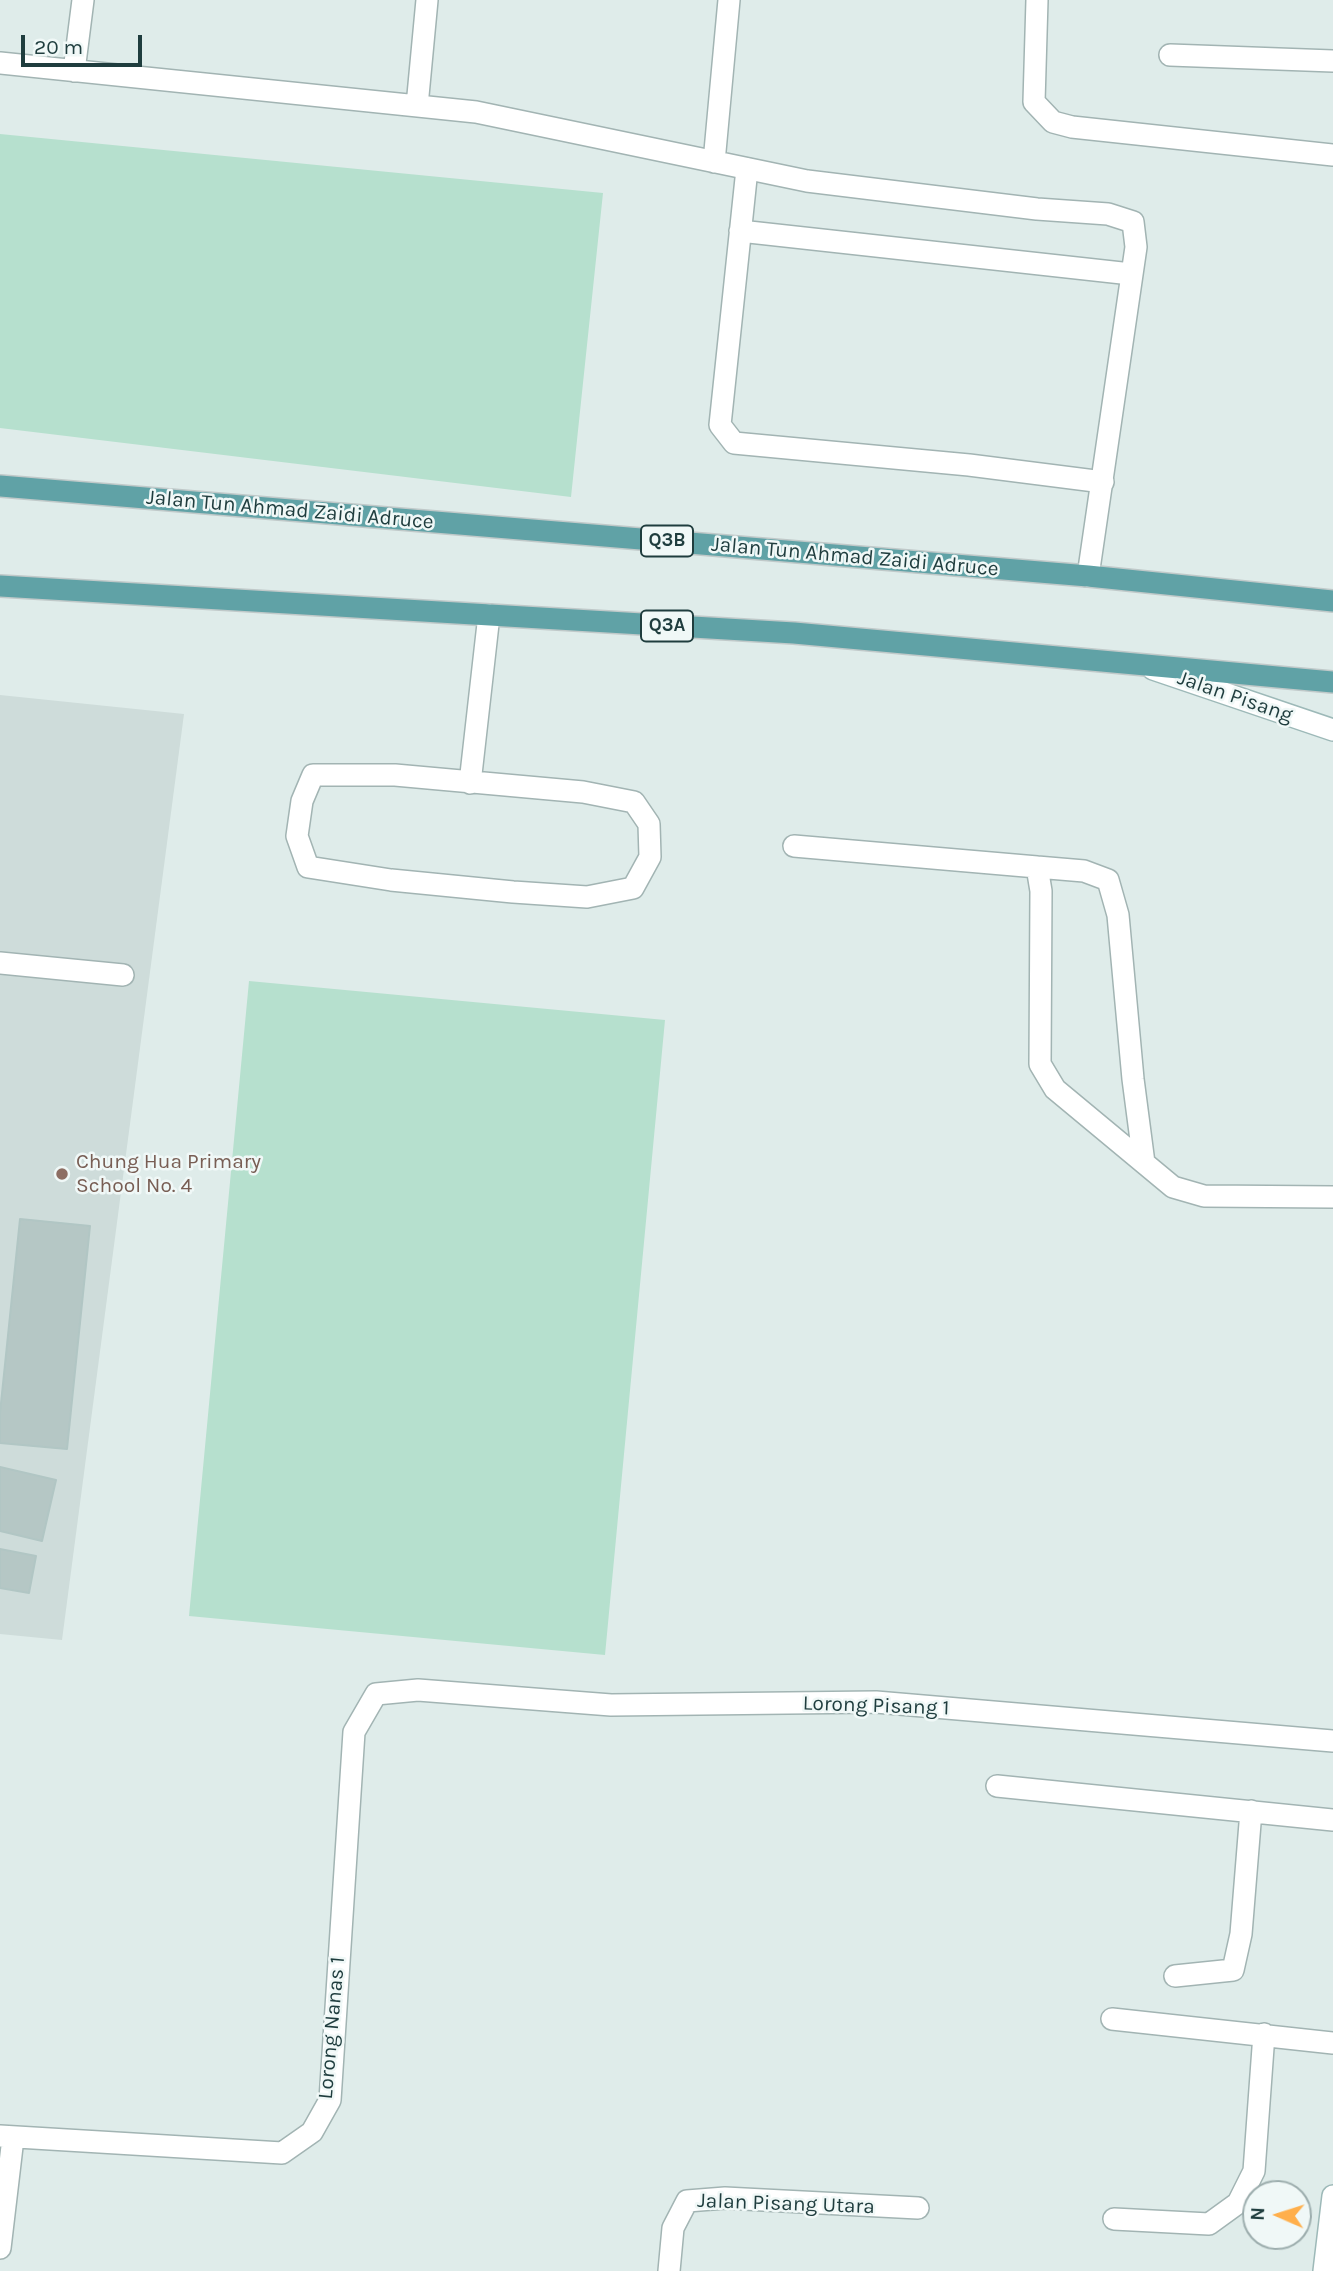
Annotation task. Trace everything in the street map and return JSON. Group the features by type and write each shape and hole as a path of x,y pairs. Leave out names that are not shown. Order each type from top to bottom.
{"main road":[{"name":"Jalan Tun Ahmad Zaidi Adruce","path":"0,486 1088,576 1333,601"},
{"name":"Q3A","path":"0,586 794,633 1333,682"}],"street":[{"path":"74,71 83,0"},
{"path":"417,106 427,0"},
{"path":"714,162 729,0"},
{"path":"1037,0 1034,102 1053,122 1072,127 1333,155"},
{"path":"1170,55 1333,61"},
{"path":"0,63 476,112 807,181 1037,209 1108,214 1133,222 1136,247 1088,576"},
{"path":"747,169 720,425 734,443 970,465 1103,482"},
{"path":"740,231 1131,274"},
{"path":"470,783 489,615"},
{"name":"Jalan Pisang","path":"1138,664 1333,730"},
{"path":"313,775 395,775 470,783 583,792 635,802 649,824 650,857 633,888 587,897 391,880 308,867 297,836 302,801 313,775"},
{"path":"794,846 1084,871 1108,880 1118,915 1133,1079 1144,1163"},
{"path":"1037,867 1041,891 1040,1063 1055,1089 1173,1187 1204,1196 1333,1196"},
{"path":"0,962 123,975"},
{"name":"Lorong Pisang 1","path":"418,1690 611,1705 876,1702 1333,1741"},
{"name":"Lorong Nanas 1","path":"6,2137 282,2153 312,2132 330,2100 354,1732 376,1694 418,1690"},
{"path":"997,1786 1333,1820"},
{"path":"1175,1976 1233,1970 1241,1934 1251,1811"},
{"path":"1112,2019 1333,2043"},
{"path":"1114,2219 1209,2224 1238,2203 1254,2171 1264,2034"},
{"path":"0,2248 6,2137"},
{"path":"1324,2271 1333,2196"},
{"name":"Jalan Pisang Utara","path":"669,2271 673,2228 687,2201 725,2198 918,2208"}],"shaded area":[{"name":"Chung Hua Primary School No. 4","path":"0,695 184,714 62,1640 0,1634"}],"green space":[{"path":"0,134 603,193 571,497 0,428"},
{"path":"249,981 665,1020 605,1655 189,1616"}],"building":[{"path":"20,1219 90,1226 67,1449 0,1443 0,1413"},
{"path":"0,1467 56,1480 42,1541 0,1531"},
{"path":"0,1549 36,1556 29,1593 0,1588"}],"place":[{"name":"Chung Hua Primary School No. 4","path":"62,1174"}]}
